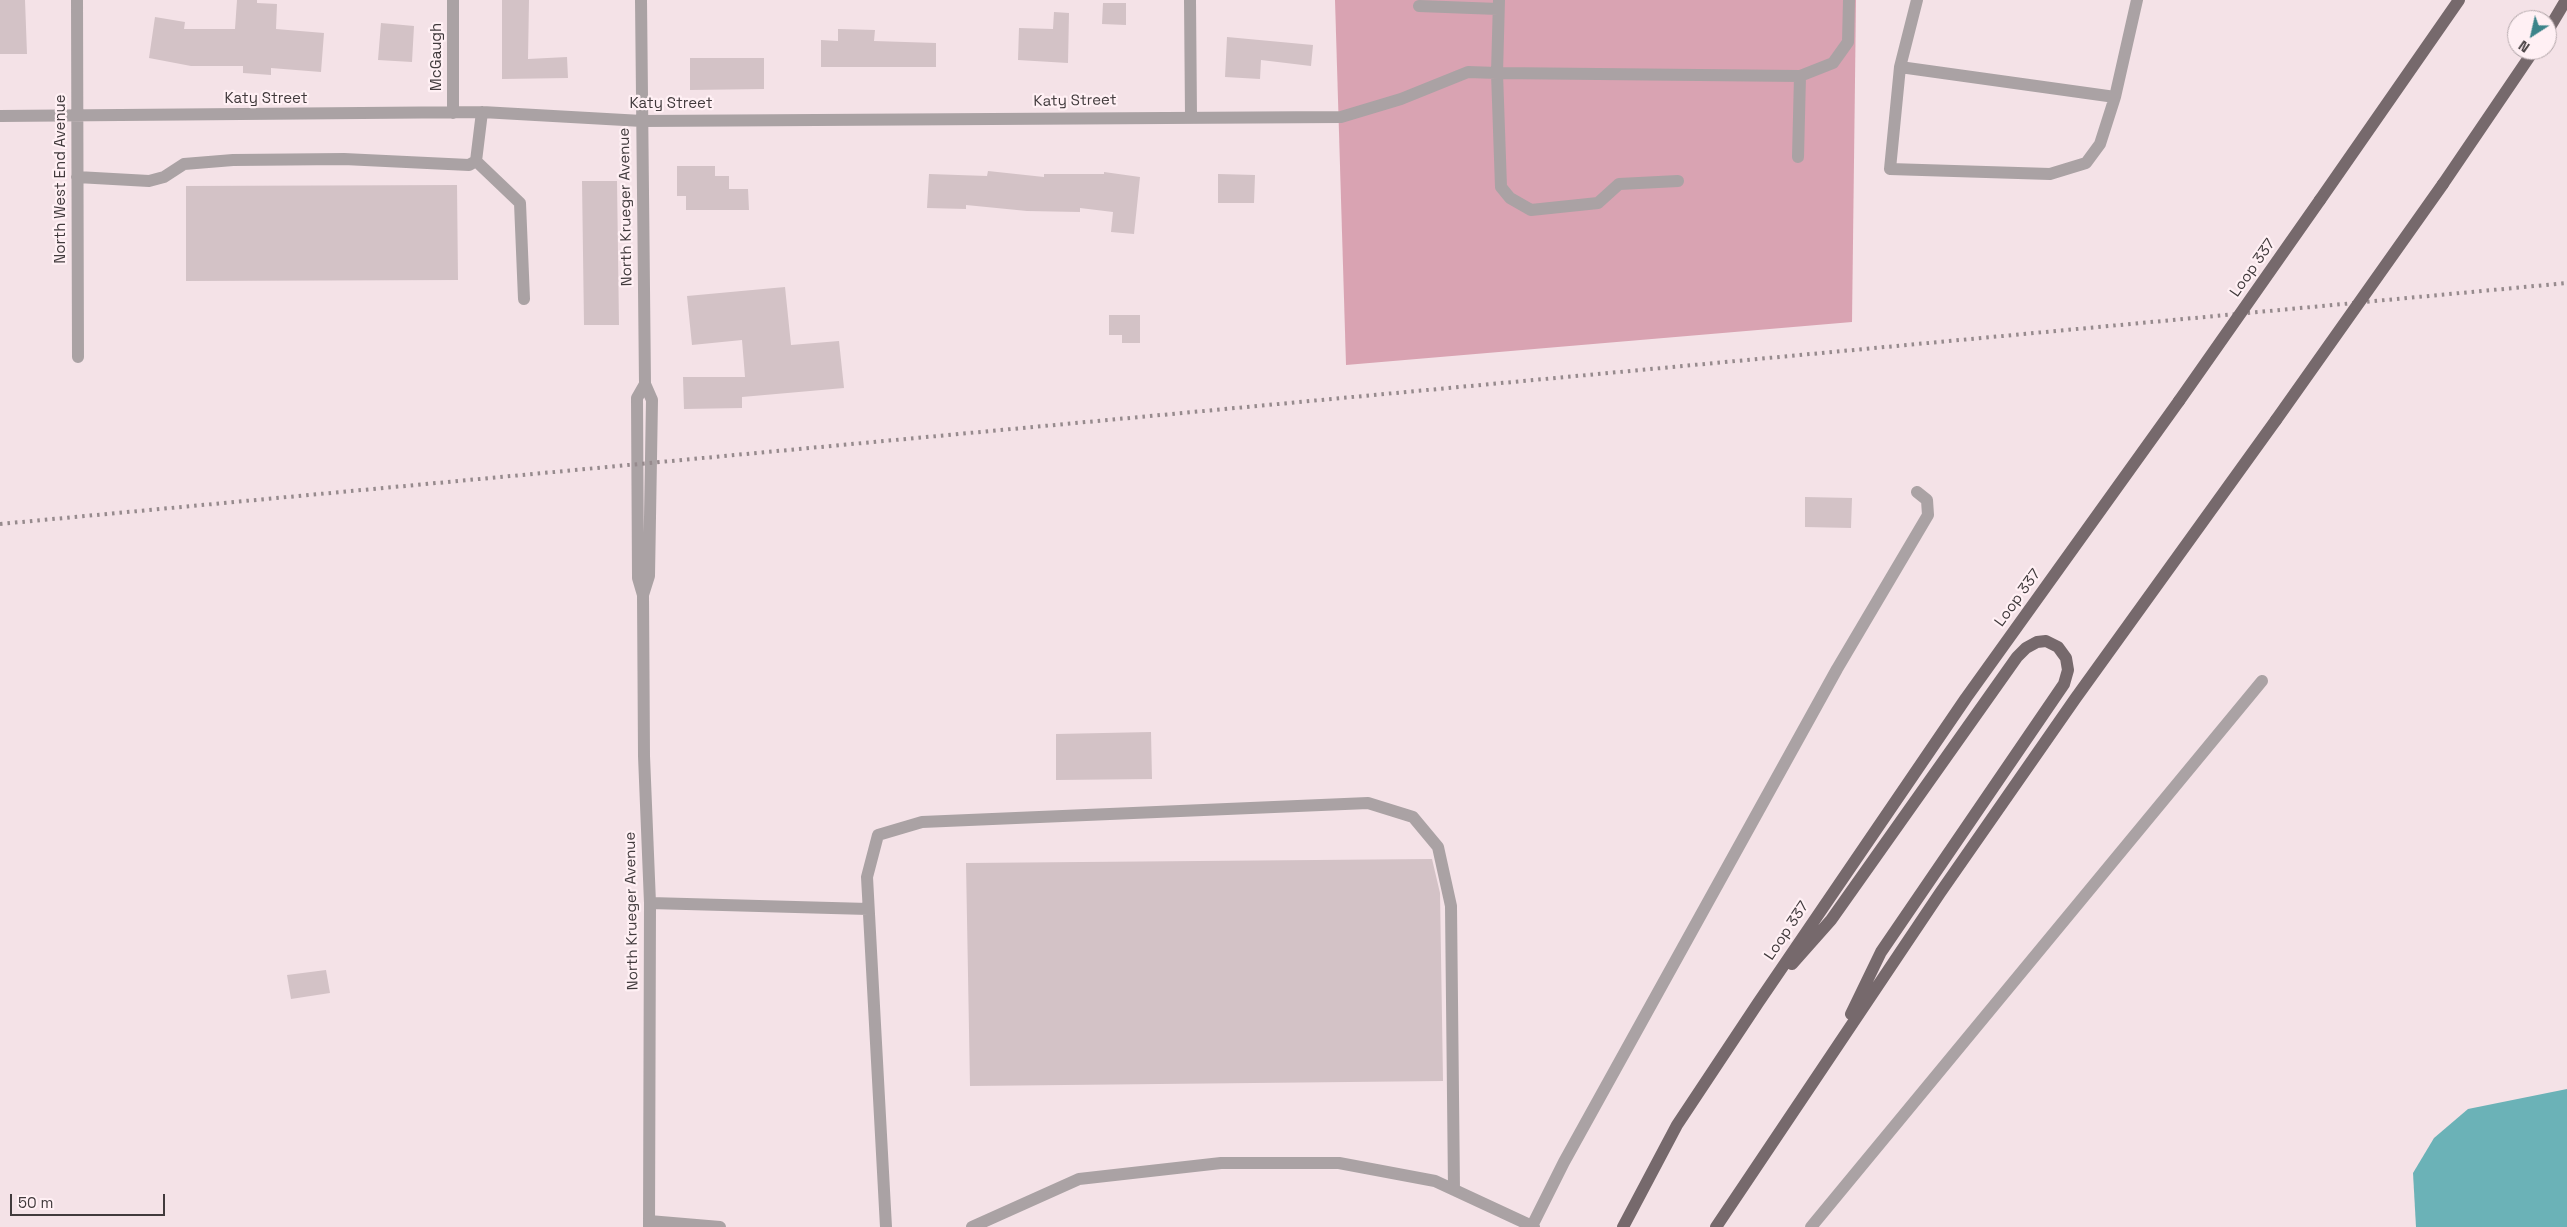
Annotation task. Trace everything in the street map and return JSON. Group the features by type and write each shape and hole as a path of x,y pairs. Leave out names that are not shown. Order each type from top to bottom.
{"main road":[{"name":"Loop 337","path":"1624,1227 1677,1125 1758,1003 1966,698 2179,401 2459,0"},
{"path":"2557,15 2566,0"},
{"path":"1716,1227 1831,1054 2075,699 2276,420 2443,184 2527,60"},
{"path":"1758,1003 1831,920 2016,658 2026,648 2037,642 2046,641 2058,647 2066,658 2068,670 2064,684 1881,952 1831,1054"}],"street":[{"name":"North West End Avenue","path":"77,0 78,357"},
{"name":"McGaugh","path":"453,0 453,113"},
{"name":"North Krueger Avenue","path":"641,0 645,384 652,400 649,576 643,595 644,756 650,903 649,1224"},
{"path":"1190,0 1191,116"},
{"path":"1798,157 1800,76 1833,63 1848,42 1849,0"},
{"path":"1917,0 1900,67 1890,169 2050,174 2086,163 2100,144 2116,97 2137,0"},
{"path":"1419,6 1499,5 1497,73 1501,187 1510,198 1531,210 1598,202 1619,184 1678,181"},
{"path":"1900,67 2116,97"},
{"name":"Katy Street","path":"0,116 482,112 642,121 1191,116 1341,117 1401,99 1468,72 1800,76"},
{"path":"476,161 482,112"},
{"path":"77,176 149,181 164,177 184,164 232,160 344,159 469,165 476,161"},
{"path":"476,161 520,203 524,299"},
{"path":"972,1227 1079,1178 1221,1163 1339,1163 1435,1181 1533,1227 1564,1162 1828,686 1928,515 1927,500 1917,492"},
{"path":"1811,1227 2262,681"},
{"path":"886,1227 867,877 878,835 922,822 1368,803 1413,817 1438,847 1451,906 1454,1190"},
{"path":"650,903 868,909"},
{"path":"649,1224 720,1227"}],"shaded area":[{"path":"1335,0 1856,0 1852,322 1346,365"}],"water":[{"path":"2567,1089 2567,1227 2416,1227 2413,1173 2434,1138 2468,1109"}],"building":[{"path":"0,0 25,0 27,54 0,54"},
{"path":"237,0 257,0 257,3 277,4 276,29 324,33 321,72 271,68 271,75 243,73 243,66 191,66 149,58 155,17 185,22 184,29 235,29"},
{"path":"502,0 529,0 528,59 567,57 568,78 502,79"},
{"path":"1103,3 1126,3 1126,25 1102,24"},
{"path":"1054,12 1069,13 1068,63 1018,60 1019,28 1053,29"},
{"path":"381,23 414,26 412,62 378,60"},
{"path":"838,29 875,30 874,41 936,43 936,67 821,67 821,40 838,41"},
{"path":"1227,37 1313,45 1311,66 1261,60 1260,79 1225,77"},
{"path":"690,58 764,58 764,89 690,90"},
{"path":"677,166 715,166 715,176 729,176 729,189 748,189 749,210 686,210 686,196 677,196"},
{"path":"988,171 1044,177 1044,174 1104,174 1104,172 1140,177 1134,234 1111,232 1113,212 1080,208 1080,212 1027,211 966,205 966,209 927,208 929,174 987,176"},
{"path":"1218,174 1255,175 1254,203 1218,203"},
{"path":"582,181 617,181 619,325 584,325"},
{"path":"457,185 458,280 186,281 186,186"},
{"path":"785,287 791,345 839,341 844,388 742,397 742,408 684,409 683,377 745,377 742,340 692,345 687,296"},
{"path":"1109,315 1140,315 1140,343 1122,343 1122,335 1109,335"},
{"path":"1805,497 1852,498 1851,528 1805,527"},
{"path":"1151,732 1152,779 1056,780 1056,734"},
{"path":"1432,859 1440,893 1443,1081 970,1086 966,863"},
{"path":"326,970 330,993 291,999 287,975"}],"railway":[{"path":"0,524 2567,283"}]}
